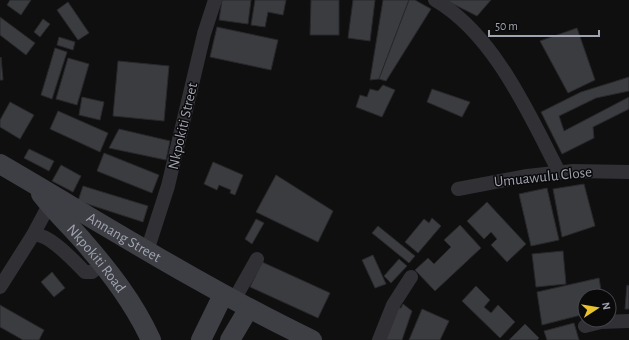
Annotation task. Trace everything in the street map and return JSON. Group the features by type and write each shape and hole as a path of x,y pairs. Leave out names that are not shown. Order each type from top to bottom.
{"main road":[{"name":"Annang Street","path":"0,164 235,301 267,319 312,340"},
{"name":"Nkpokiti Road","path":"33,183 49,204 102,264 127,296 143,322 150,340"},
{"path":"201,340 235,301"},
{"path":"230,340 235,301"}],"street":[{"name":"Nkpokiti Street","path":"147,251 168,186 204,34 215,0"},
{"path":"435,0 456,14 472,29 495,58 523,104 559,172"},
{"name":"Umuawulu Close","path":"458,189 527,176 559,172 586,170 629,172"},
{"path":"0,286 33,235 49,204"},
{"path":"33,235 36,234 44,237 59,247 85,272 92,272 102,264"},
{"path":"235,301 256,259"},
{"path":"379,340 393,305 411,277"},
{"path":"617,321 629,321"}],"building":[{"path":"10,0 31,0 21,15 7,5"},
{"path":"222,0 251,0 248,24 219,20"},
{"path":"255,0 286,0 283,15 268,12 265,27 251,25"},
{"path":"311,0 339,0 339,35 310,35"},
{"path":"353,0 375,0 370,41 348,38"},
{"path":"383,0 409,0 379,79 370,80"},
{"path":"409,0 415,0 431,9 386,81 379,79"},
{"path":"445,0 491,0 477,16"},
{"path":"68,2 89,33 78,40 57,10"},
{"path":"0,17 35,43 26,55 0,35"},
{"path":"43,19 50,24 40,37 34,32"},
{"path":"217,27 278,40 271,70 210,57"},
{"path":"577,28 595,80 568,93 540,41"},
{"path":"59,37 75,42 73,50 57,45"},
{"path":"55,48 67,52 52,99 41,95"},
{"path":"1,57 3,80 0,80"},
{"path":"68,58 89,64 77,105 56,99"},
{"path":"118,61 169,66 164,121 113,116"},
{"path":"629,77 629,91 596,98 559,116 564,131 629,97 629,109 593,127 594,138 562,154 541,112 581,92"},
{"path":"383,85 395,90 382,117 356,107 360,95 367,97 370,89 378,91"},
{"path":"432,89 470,102 462,117 427,102"},
{"path":"82,97 104,102 100,120 79,115"},
{"path":"10,102 34,115 20,139 0,127 0,120"},
{"path":"58,111 108,133 100,152 50,129"},
{"path":"119,129 170,141 166,160 109,148"},
{"path":"29,149 54,161 49,171 24,158"},
{"path":"104,153 159,175 152,193 97,171"},
{"path":"213,162 243,175 235,195 230,193 231,190 219,185 217,190 204,184"},
{"path":"61,165 81,176 73,192 52,181"},
{"path":"276,175 333,211 318,242 256,212"},
{"path":"584,184 595,226 562,237 553,189"},
{"path":"83,186 148,206 143,222 78,201"},
{"path":"547,188 559,240 531,246 519,194"},
{"path":"487,202 526,244 507,262 491,245 497,239 491,232 484,239 467,221"},
{"path":"432,218 441,226 418,253 405,242 424,219 429,223"},
{"path":"256,219 264,223 252,244 245,239"},
{"path":"460,225 481,248 435,291 415,270 428,258 434,264 451,247 444,240"},
{"path":"378,226 415,256 409,263 372,233"},
{"path":"563,251 566,284 536,287 532,254"},
{"path":"373,255 386,284 375,288 362,260"},
{"path":"399,259 407,266 391,283 384,276"},
{"path":"262,262 330,293 318,318 250,287"},
{"path":"52,272 65,288 54,297 41,282"},
{"path":"599,278 601,288 577,288 577,316 542,325 537,292"},
{"path":"627,285 629,286 629,309 625,309"},
{"path":"476,286 490,300 484,307 491,313 498,305 515,322 500,338 462,301"},
{"path":"403,304 412,311 402,340 385,340 396,307 401,308"},
{"path":"0,305 44,330 39,340 23,340 0,327"},
{"path":"422,309 449,321 440,340 409,340"},
{"path":"574,323 579,340 547,340 544,331"},
{"path":"525,324 539,338 537,340 509,340"}]}
